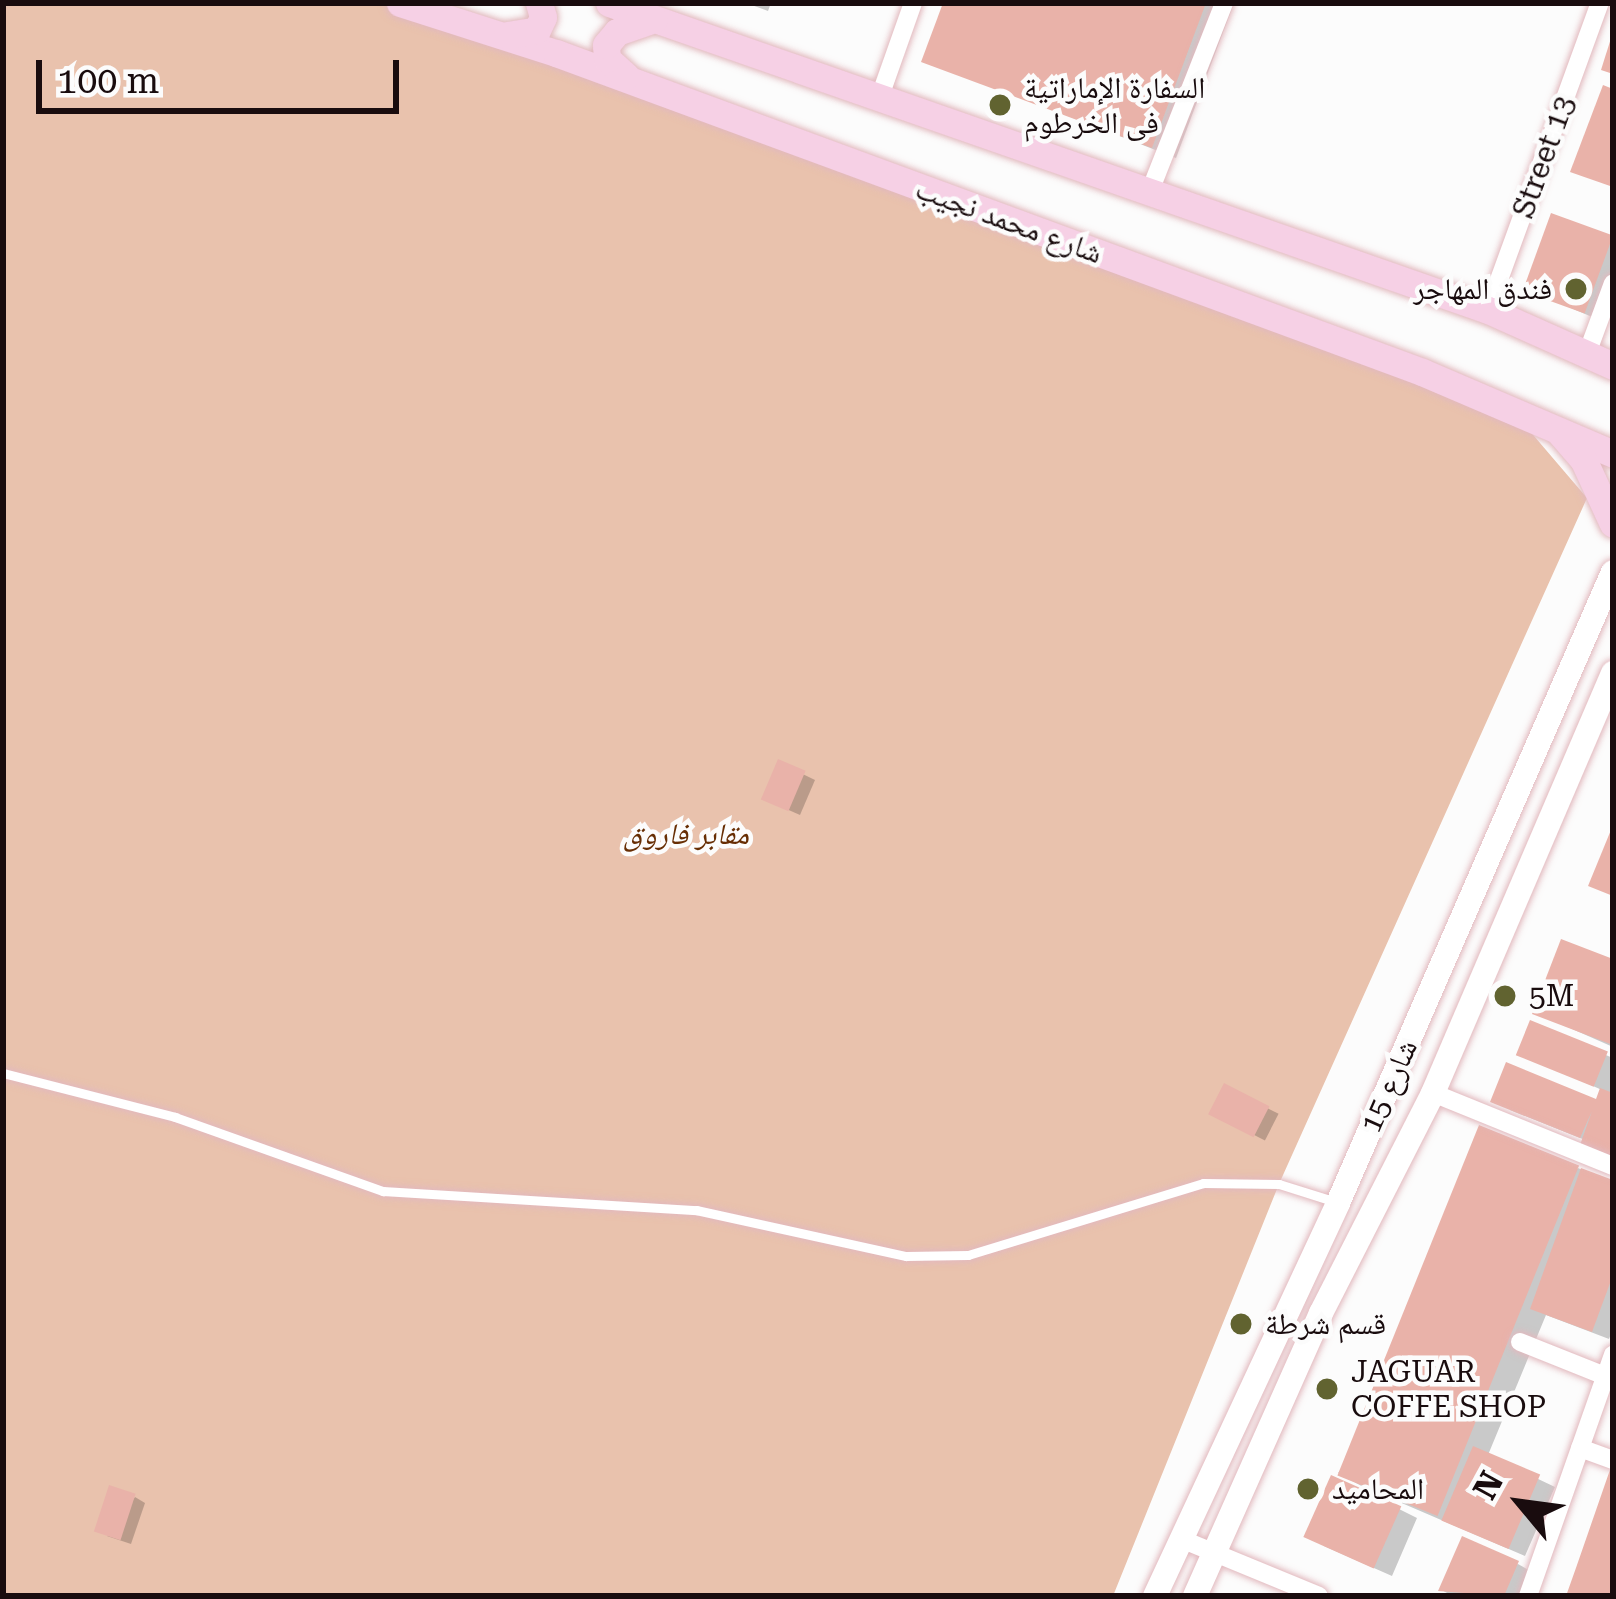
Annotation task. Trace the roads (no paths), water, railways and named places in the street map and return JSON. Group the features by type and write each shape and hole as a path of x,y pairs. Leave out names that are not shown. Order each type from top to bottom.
{"main road":[{"name":"شارع محمد نجيب","path":"400,3 642,84 1422,371 1613,454"},
{"path":"502,35 537,30 543,17 539,3"},
{"path":"609,3 1488,310 1606,363"},
{"path":"642,84 619,72 604,53 617,32 654,19"},
{"path":"1553,426 1584,461 1613,524"}],"street":[{"path":"879,99 913,3"},
{"path":"1150,191 1224,3"},
{"name":"Street 13","path":"1488,310 1600,3"},
{"path":"1606,363 1613,283"},
{"name":"شارع 15","path":"1155,1596 1338,1203 1613,572"},
{"name":"شارع 15","path":"1195,1596 1330,1294 1432,1093 1613,673"},
{"path":"1432,1093 1613,1166"},
{"path":"1520,1342 1605,1376"},
{"path":"1528,1596 1613,1355"},
{"path":"1580,1448 1613,1460"},
{"path":"1181,1539 1319,1596"}],"lane":[{"path":"3,1073 176,1117 383,1191 696,1210 906,1256 968,1255 1203,1183 1279,1184 1338,1203"}],"place":[{"name":"السفارة الإماراتية فى الخرطوم","path":"1000,105"},
{"name":"فندق المهاجر","path":"1576,289"},
{"name":"5M","path":"1505,996"},
{"name":"قسم شرطة","path":"1241,1324"},
{"name":"JAGUAR COFFE SHOP","path":"1327,1389"},
{"name":"المحاميد","path":"1308,1489"}],"park label":[{"name":"مقابر فاروق","path":"686,834"}]}
